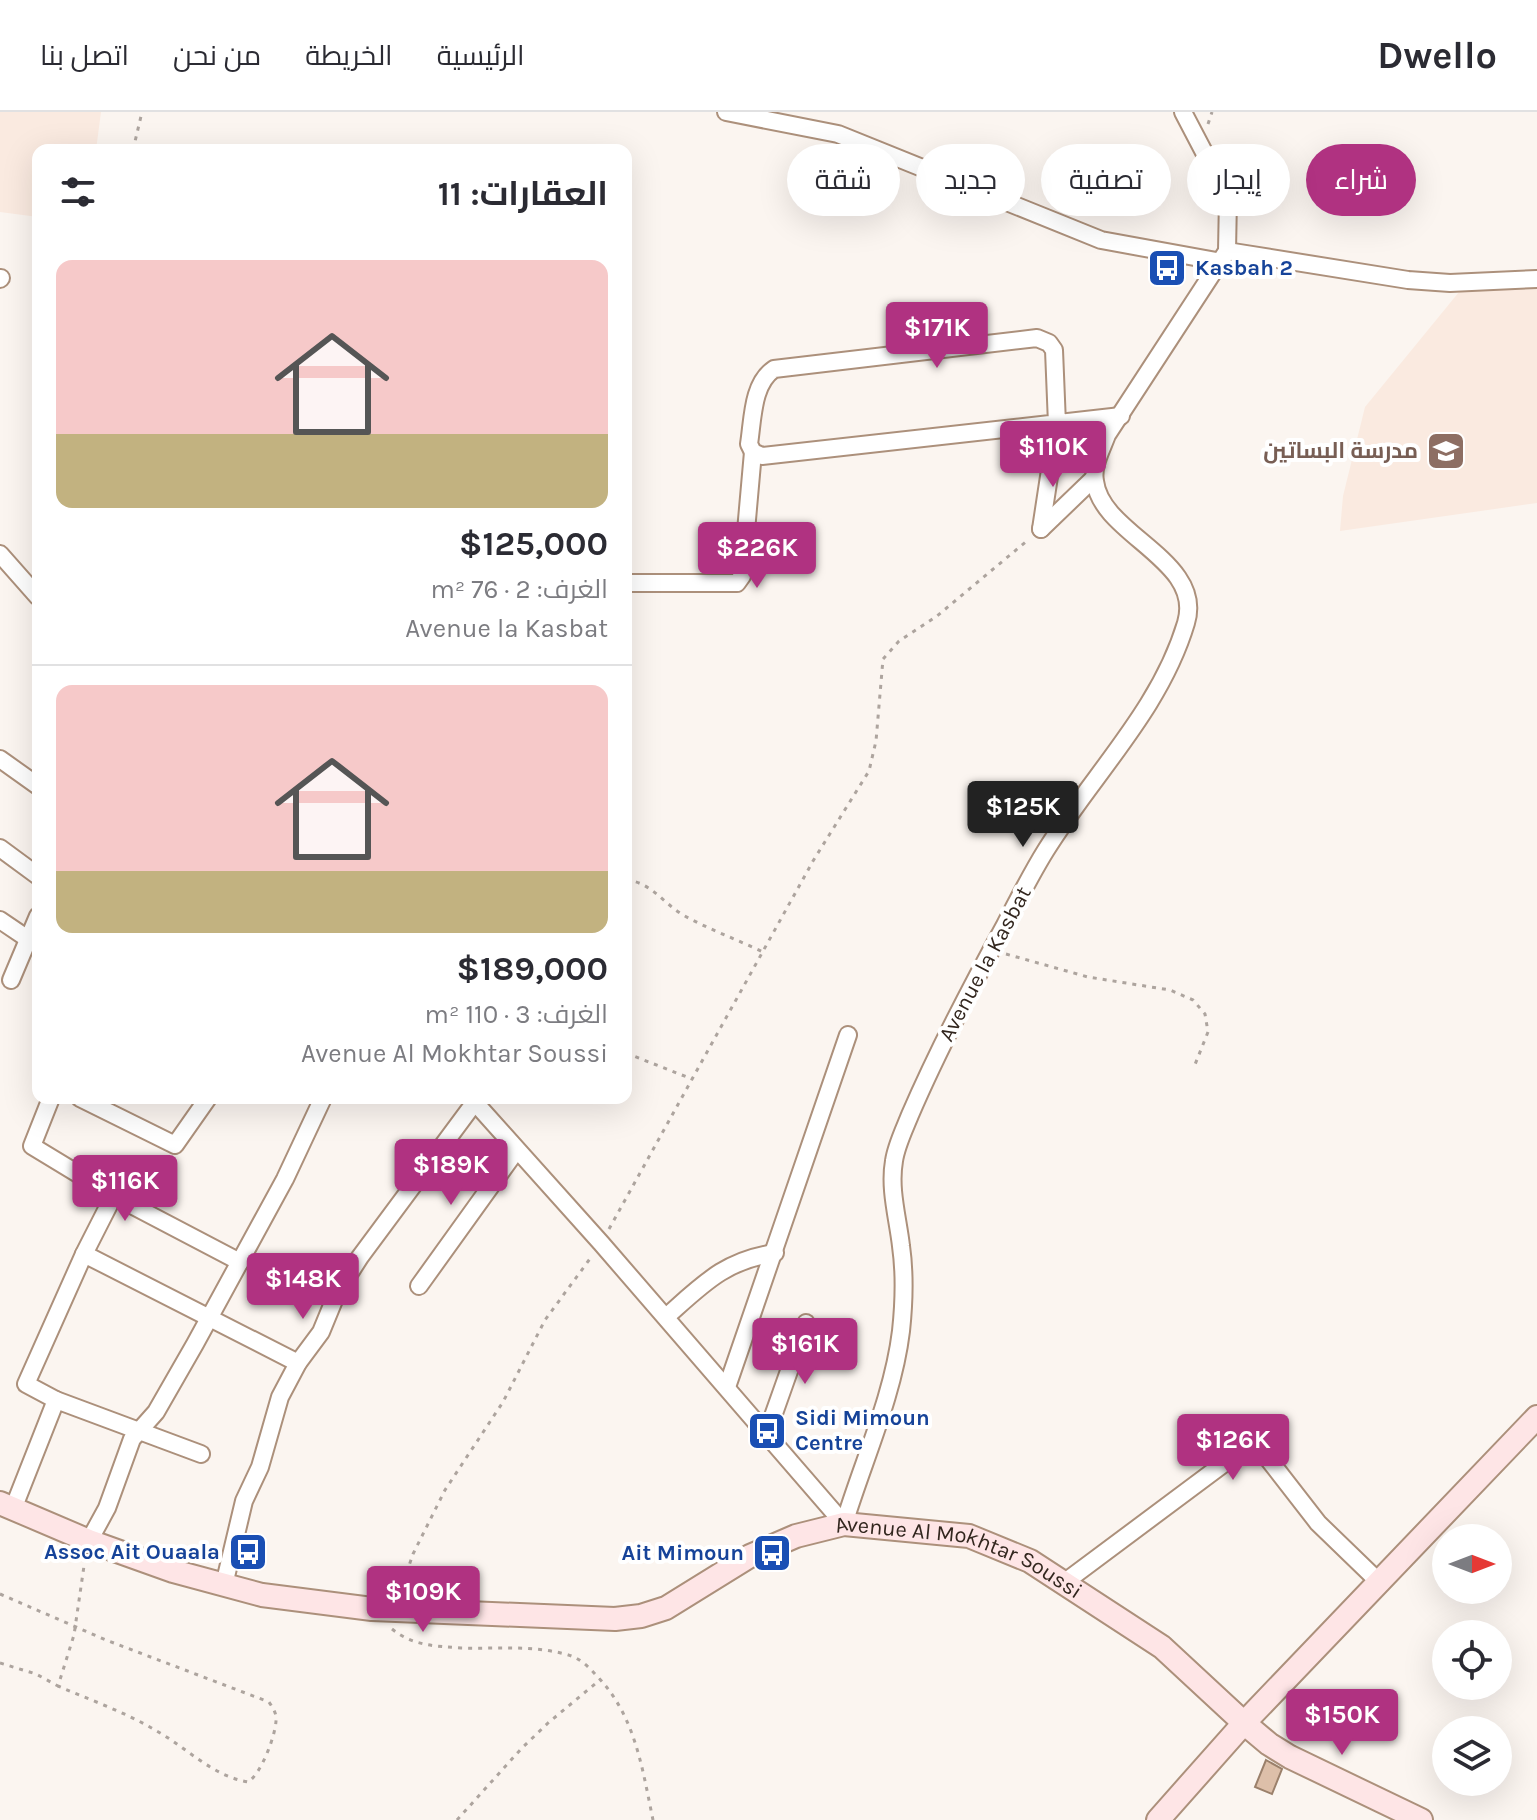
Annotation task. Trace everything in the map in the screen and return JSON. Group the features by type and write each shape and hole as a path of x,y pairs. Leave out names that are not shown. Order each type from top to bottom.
{"street":[{"path":"726,112 838,134 1101,240 1408,280 1450,283 1537,279"},
{"path":"1041,529 1094,478 1107,435 1224,257 1228,198 1183,112"},
{"path":"632,583 737,583 742,576 753,452 749,444 759,385 764,376 774,369 1037,338 1049,343 1054,350 1057,424 1041,529"},
{"path":"753,452 762,456 1121,416"},
{"name":"Avenue la Kasbat","path":"844,1524 884,1404 900,1334 904,1275 894,1199 894,1160 909,1117 950,1027 1046,849 1152,700 1173,658 1187,619 1187,600 1181,582 1146,544 1111,513 1097,493 1094,478"},
{"path":"0,554 32,590"},
{"path":"0,759 32,782"},
{"path":"0,848 32,872"},
{"path":"0,920 28,939"},
{"path":"11,980 32,930"},
{"path":"727,1387 848,1035"},
{"path":"49,1104 32,1146 114,1195 240,1262"},
{"path":"92,1104 175,1145 204,1104"},
{"path":"89,1541 107,1508 132,1439 156,1412 209,1318 285,1179 320,1104"},
{"path":"224,1585 244,1501 260,1467 280,1397 298,1363 321,1332 337,1293 360,1257 470,1104"},
{"name":"Avenue Al Mokhtar Soussi","path":"476,1104 844,1524 969,1536 1030,1561 1180,1661 1269,1744 1421,1820"},
{"path":"419,1286 516,1151"},
{"path":"114,1195 26,1384 56,1400 201,1454"},
{"path":"666,1317 704,1282 733,1263 775,1253"},
{"path":"84,1254 298,1363"},
{"path":"766,1436 806,1323"},
{"path":"56,1400 6,1506 89,1541 173,1571 302,1602 383,1610 615,1619 641,1616 666,1608 750,1556 796,1536 844,1524"},
{"path":"1158,1820 1244,1723 1537,1417"},
{"path":"1065,1582 1242,1450 1251,1447 1266,1456 1318,1523 1379,1582"}],"path":[{"path":"134,144 142,112"},
{"path":"653,1820 630,1724 617,1699 584,1663 554,1651 416,1643 404,1639 383,1610 445,1490 503,1402 545,1320 575,1283 601,1243 813,861 869,771 876,741 883,659 899,641 937,616 1041,529"},
{"path":"632,881 650,888 682,914 763,952"},
{"path":"991,950 1088,977 1170,990 1193,1000 1205,1014 1208,1032 1194,1067"},
{"path":"632,1055 692,1079"},
{"path":"58,1686 71,1648 78,1590 89,1541"},
{"path":"0,1594 269,1702 276,1720 260,1771 248,1782 196,1758 156,1730 36,1674 0,1663"},
{"path":"457,1820 521,1749 601,1679"}],"shaded area":[{"path":"0,112 101,112 97,144 32,144 32,216 0,212"},
{"name":"مدرسة البساتين","path":"1537,287 1537,503 1340,531 1343,496 1365,407 1459,292"}],"building":[{"path":"1266,1760 1282,1769 1272,1794 1255,1787"}],"place":[{"name":"Kasbah 2","path":"1167,268"},
{"name":"مدرسة البساتين","path":"1446,451"},
{"name":"Sidi Mimoun Centre","path":"767,1431"},
{"name":"Assoc Ait Ouaala","path":"248,1552"},
{"name":"Ait Mimoun","path":"772,1553"}]}
